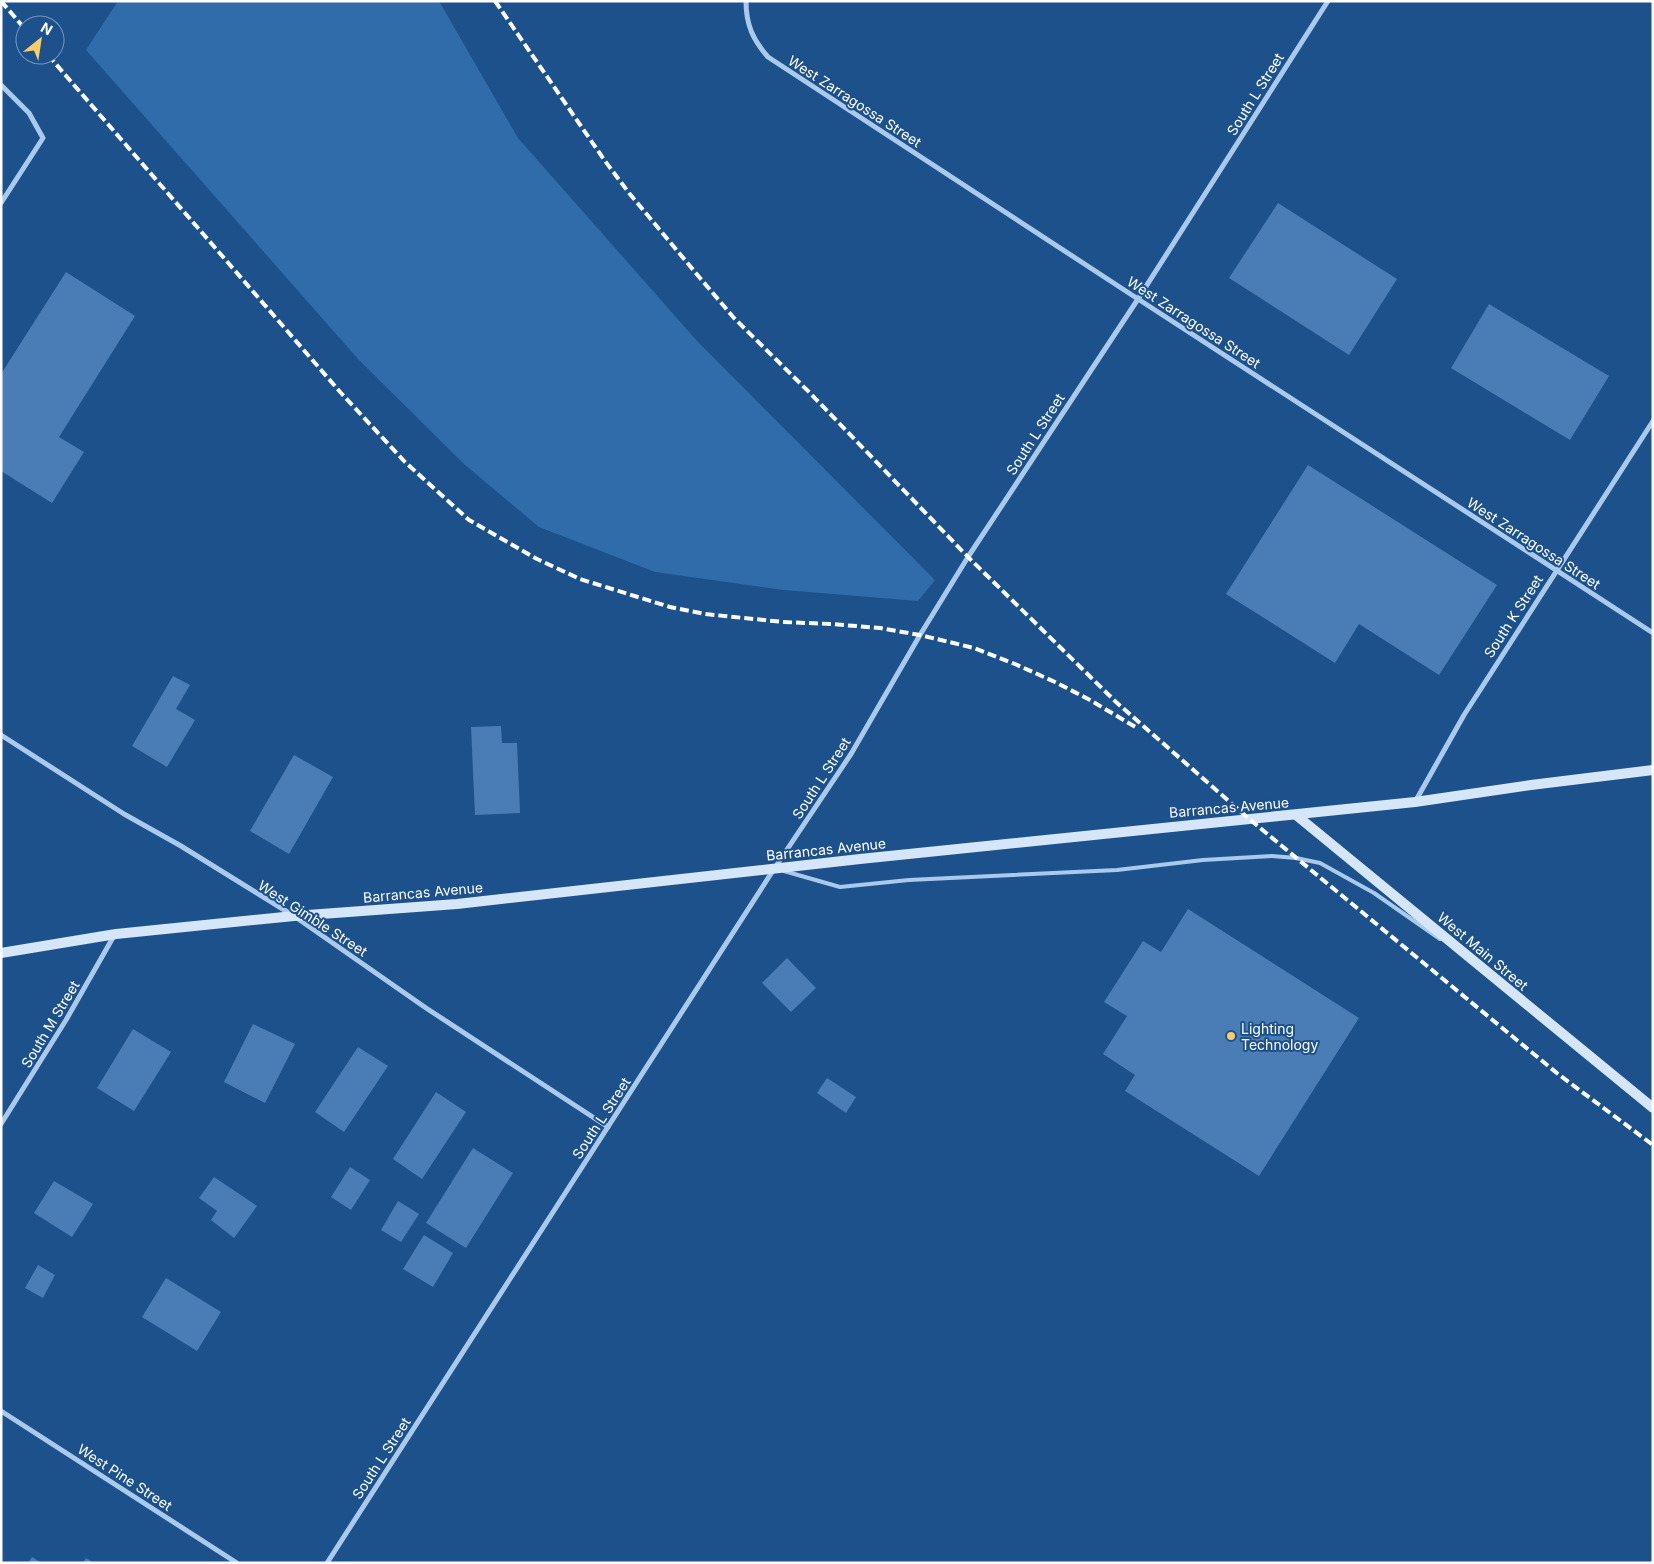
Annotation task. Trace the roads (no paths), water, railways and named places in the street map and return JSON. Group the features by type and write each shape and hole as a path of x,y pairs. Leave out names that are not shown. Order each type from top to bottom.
{"main road":[{"name":"Barrancas Avenue","path":"1,953 116,934 294,916 457,904 774,868 1248,818 1296,815 1415,802 1530,785 1653,770"},
{"name":"West Main Street","path":"1296,815 1653,1108"}],"street":[{"name":"West Zarragossa Street","path":"746,1 749,27 758,46 768,58 1653,633"},
{"name":"South L Street","path":"327,1563 774,868 851,754 968,557 1138,299 1328,1"},
{"path":"1,85 29,113 43,138 1,203"},
{"name":"South K Street","path":"1415,802 1464,715 1653,421"},
{"name":"West Gimble Street","path":"1,735 124,814 181,846 294,916 426,1008 608,1127"},
{"name":"South M Street","path":"1,1124 66,1020 116,934"},
{"name":"West Pine Street","path":"1,1410 237,1563"}],"lane":[{"path":"774,868 840,888 909,880 1117,870 1203,860 1272,856 1296,858 1320,863 1374,893 1484,970"}],"railway":[{"path":"1,1 15,17"},
{"path":"495,1 629,193 734,318 810,393 968,557 1116,702 1248,818 1558,1074 1653,1145"},
{"path":"57,65 341,393 405,462 469,520 537,559 580,579 670,607 705,614 783,622 880,628 974,648 1055,682 1137,728"}],"place":[{"name":"Lighting Technology","path":"1231,1036"}]}
